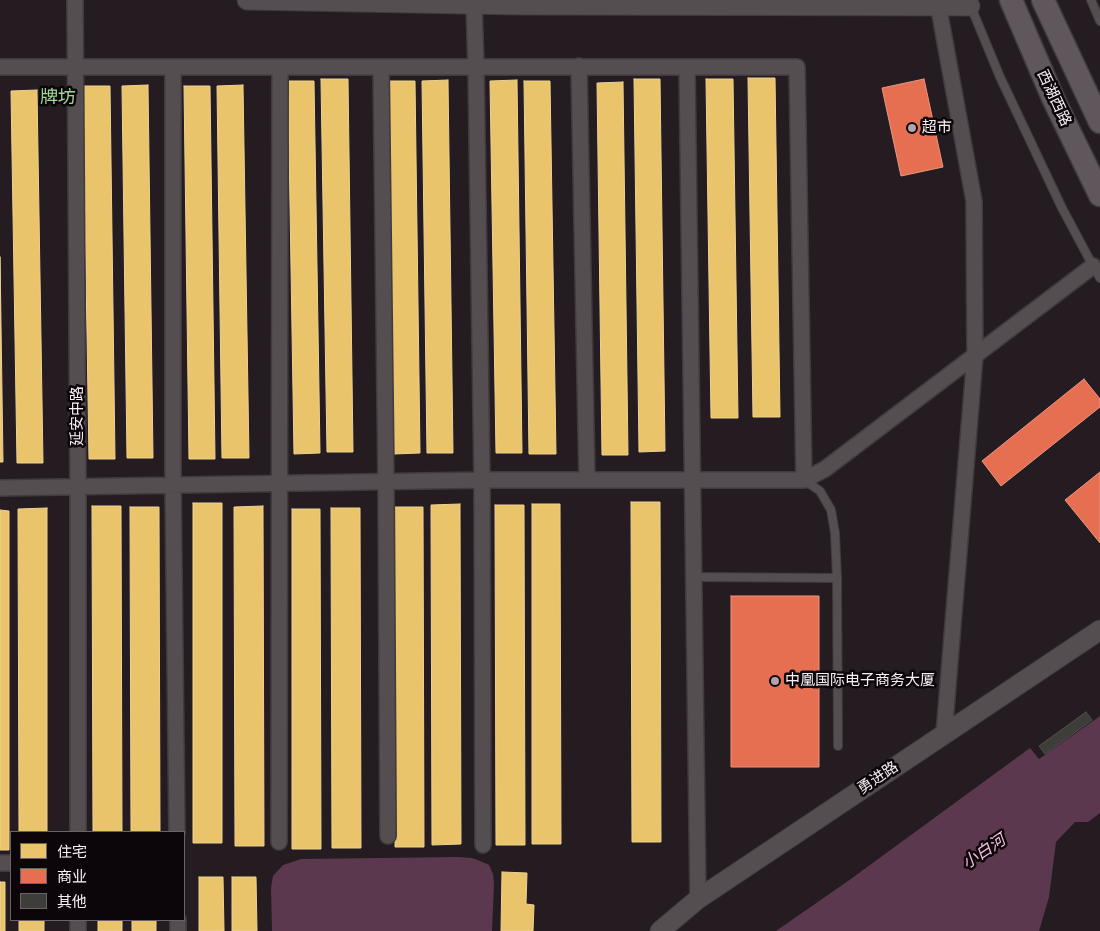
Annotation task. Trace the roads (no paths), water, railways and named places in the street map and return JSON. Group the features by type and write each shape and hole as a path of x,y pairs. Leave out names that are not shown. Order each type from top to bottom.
{"main road":[{"name":"西湖西路","path":"1011,0 1053,98 1100,195"},
{"name":"西湖西路","path":"1043,0 1100,122"}],"street":[{"name":"延安中路","path":"75,0 78,831"},
{"path":"247,0 474,4 969,3"},
{"path":"474,4 482,480 483,845"},
{"path":"940,15 974,201 975,355 944,734"},
{"path":"579,66 587,480"},
{"path":"0,67 797,66 804,480"},
{"path":"279,842 280,67"},
{"path":"381,67 388,836"},
{"path":"687,67 698,899"},
{"path":"173,68 173,485 177,831"},
{"path":"0,488 482,480 804,480 825,469 975,355 1096,272"},
{"name":"勇进路","path":"660,931 698,899 1100,630"}],"lane":[{"path":"1091,0 1100,21"},
{"path":"969,3 1004,86 1062,208 1096,272"},
{"path":"804,480 820,491 831,510 835,534 838,746"},
{"path":"693,577 837,578"}],"water":[{"name":"小白河","path":"1100,716 1100,813 1088,822 1075,822 1056,842 1049,897 1039,931 776,931 848,881 1030,748 1039,759"},
{"path":"472,858 489,865 493,874 494,884 492,931 272,931 271,888 273,876 283,865 301,859"}],"place":[{"name":"超市","path":"912,128"},
{"name":"中凰国际电子商务大厦","path":"775,681"}],"district":[{"name":"牌坊","path":"58,98"}]}
